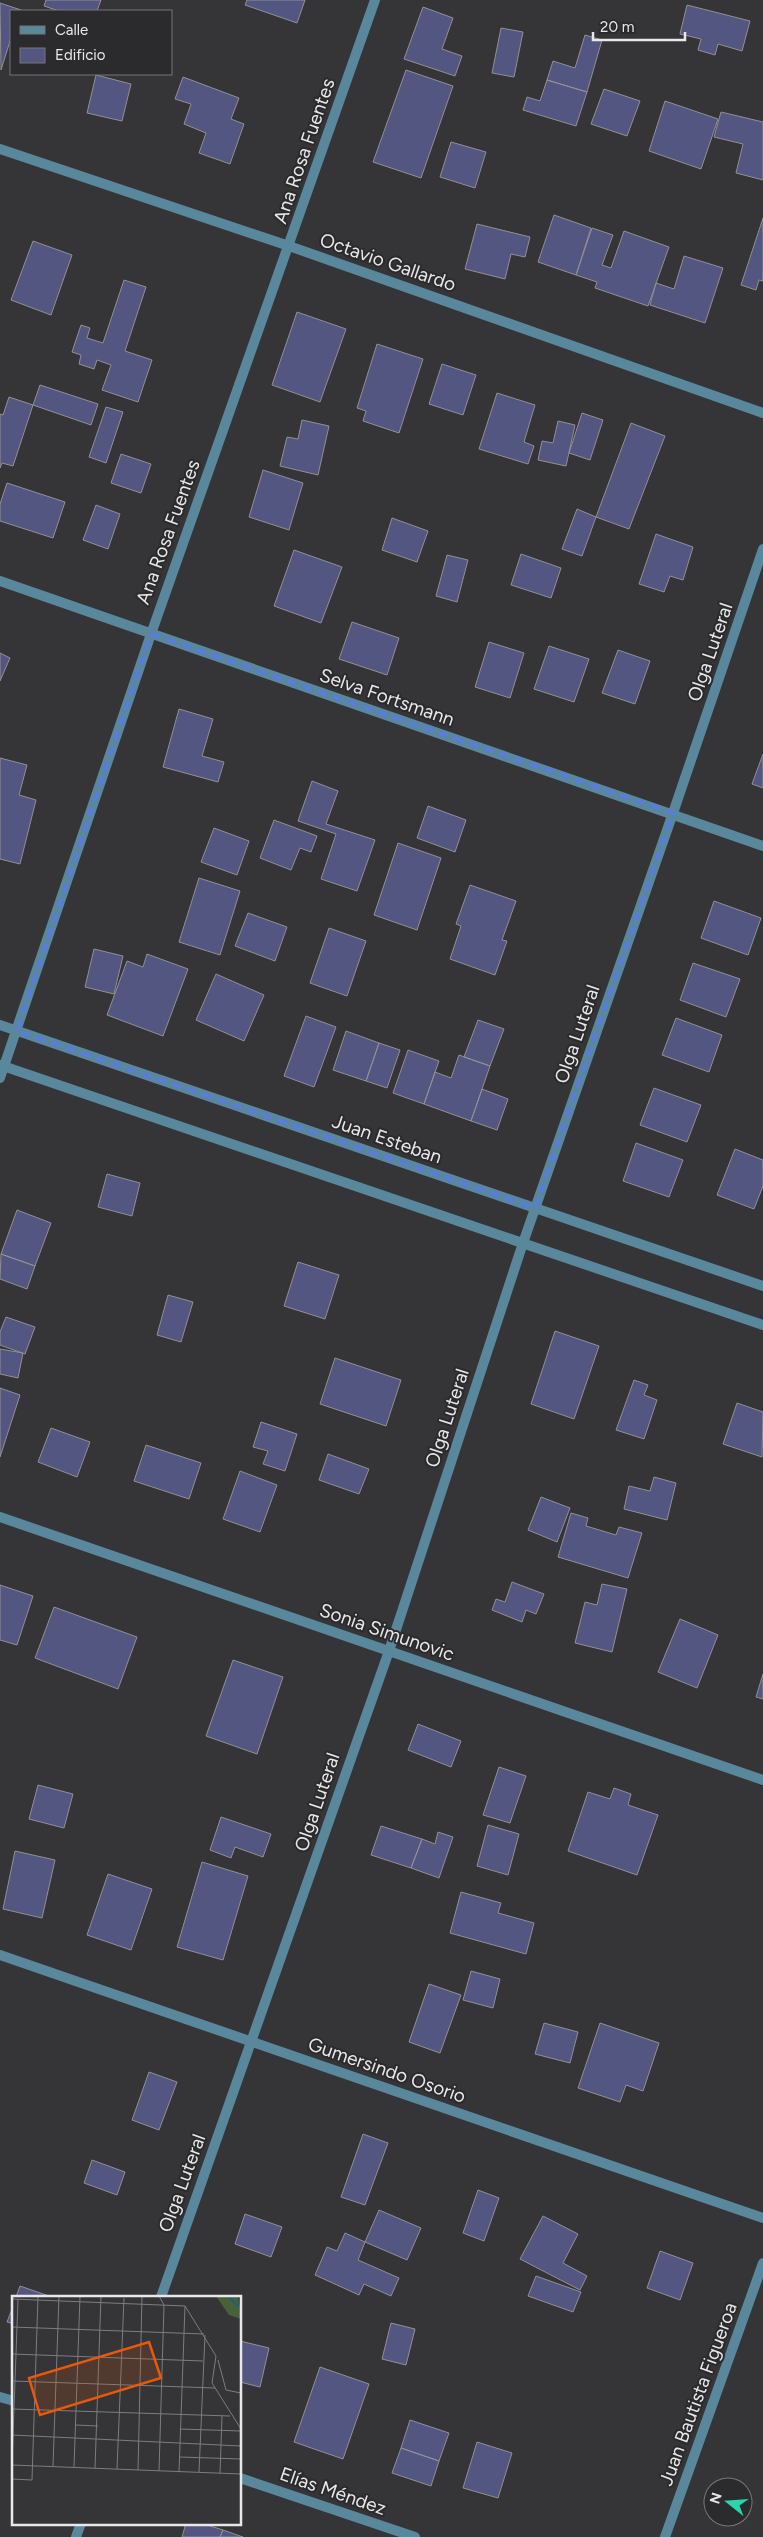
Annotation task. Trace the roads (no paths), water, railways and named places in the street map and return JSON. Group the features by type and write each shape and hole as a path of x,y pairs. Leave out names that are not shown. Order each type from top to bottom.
{"street":[{"name":"Ana Rosa Fuentes","path":"0,1078 2,1065 16,1030 151,634 376,0"},
{"name":"Octavio Gallardo","path":"0,150 289,246 763,413"},
{"name":"Olga Luteral","path":"161,2296 389,1651 523,1243 763,549"},
{"name":"Selva Fortsmann","path":"0,581 673,813 763,846"},
{"name":"Juan Esteban","path":"0,1025 763,1286"},
{"path":"2,1065 763,1325"},
{"name":"Sonia Simunovic","path":"0,1517 763,1780"},
{"name":"Gumersindo Osorio","path":"0,1955 763,2218"},
{"name":"Juan Bautista Figueroa","path":"665,2537 763,2263"},
{"path":"0,2396 12,2400"},
{"name":"Elías Méndez","path":"241,2478 415,2537"},
{"path":"76,2537 81,2524"}]}
